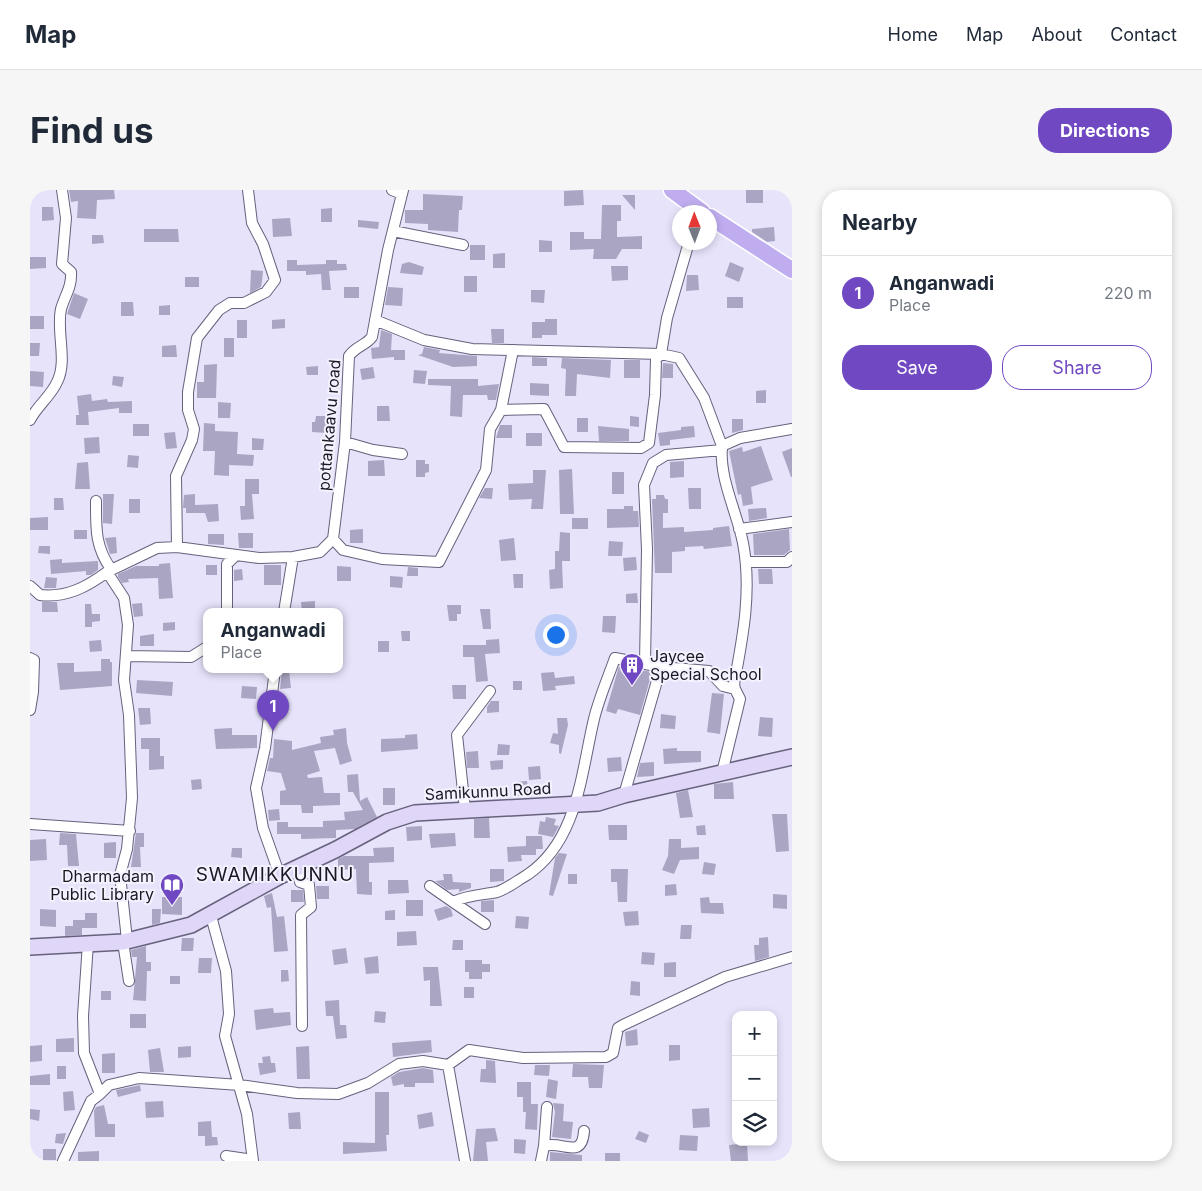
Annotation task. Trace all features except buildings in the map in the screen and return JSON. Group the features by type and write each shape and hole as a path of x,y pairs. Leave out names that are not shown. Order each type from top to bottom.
{"main road":[{"path":"672,190 692,205"},
{"path":"717,222 792,270"},
{"name":"Samikunnu Road","path":"30,947 125,941 192,925 280,876 387,822 415,813 598,803 624,795 792,757"}],"street":[{"path":"32,415 57,384 60,375 58,332 61,308 72,283 71,272 62,264 66,218 62,190"},
{"path":"177,547 176,476 192,440 194,429 188,410 188,392 197,338 219,310 230,303 244,303 266,292 274,280 263,244 252,224 248,190"},
{"path":"392,190 403,192"},
{"name":"pottankaavu road","path":"333,538 345,442 349,356 354,348 366,344 372,337 393,231 403,192"},
{"path":"393,231 463,245"},
{"path":"501,410 544,409 564,446 641,448 650,443 655,395 656,359 660,354 667,318 687,250"},
{"path":"375,320 398,327 424,340 446,346 660,354 679,358 704,398 722,448 730,500 746,562 745,620 734,684 740,699 722,773"},
{"path":"30,586 40,595 64,595 84,588 109,570 157,548 177,547 236,555 293,557 320,552 333,538 343,550 382,559 439,562 486,470 490,429 501,410 513,350"},
{"path":"646,663 648,549 644,485 653,463 666,455 722,448 740,438 792,428"},
{"path":"345,442 373,450 402,454"},
{"path":"96,501 96,527 100,554 124,598 128,625 124,647 126,656 124,680 129,715 132,778 130,831 120,875 129,981"},
{"path":"739,529 792,522"},
{"path":"228,608 227,564 236,555"},
{"path":"285,608 293,557"},
{"path":"746,562 786,562 792,557"},
{"path":"126,656 192,657 203,649"},
{"path":"30,658 34,660 34,692 30,710"},
{"path":"453,902 462,898 500,891 529,874 551,853 559,841 576,804 595,717 615,658 661,667 709,671 723,686 735,689"},
{"path":"624,795 661,667"},
{"path":"276,673 265,748 256,788 263,828 280,876"},
{"path":"465,809 456,735 490,691"},
{"path":"30,824 130,831"},
{"path":"296,869 300,882 309,886 311,907 301,915 302,1026"},
{"path":"430,886 485,924"},
{"path":"211,916 226,971 229,1014 224,1036 240,1085 253,1148 253,1160 226,1156"},
{"path":"88,943 83,1016 84,1053 100,1094"},
{"path":"63,1161 91,1101 109,1085 140,1078 240,1085 297,1093 338,1094 368,1082 399,1064 423,1062 448,1065 469,1050 523,1058 606,1057 613,1053 618,1028 623,1025 725,978 792,957"},
{"path":"448,1065 465,1161"},
{"path":"540,1161 544,1146 548,1107"},
{"path":"544,1146 548,1144 572,1149 580,1147 584,1142 584,1131"}],"place":[{"name":"Jaycee Special School","path":"632,686"},
{"name":"Anganwadi","path":"273,731"},
{"name":"Dharmadam Public Library","path":"172,906"}],"district":[{"name":"SWAMIKKUNNU","path":"275,874"}]}
